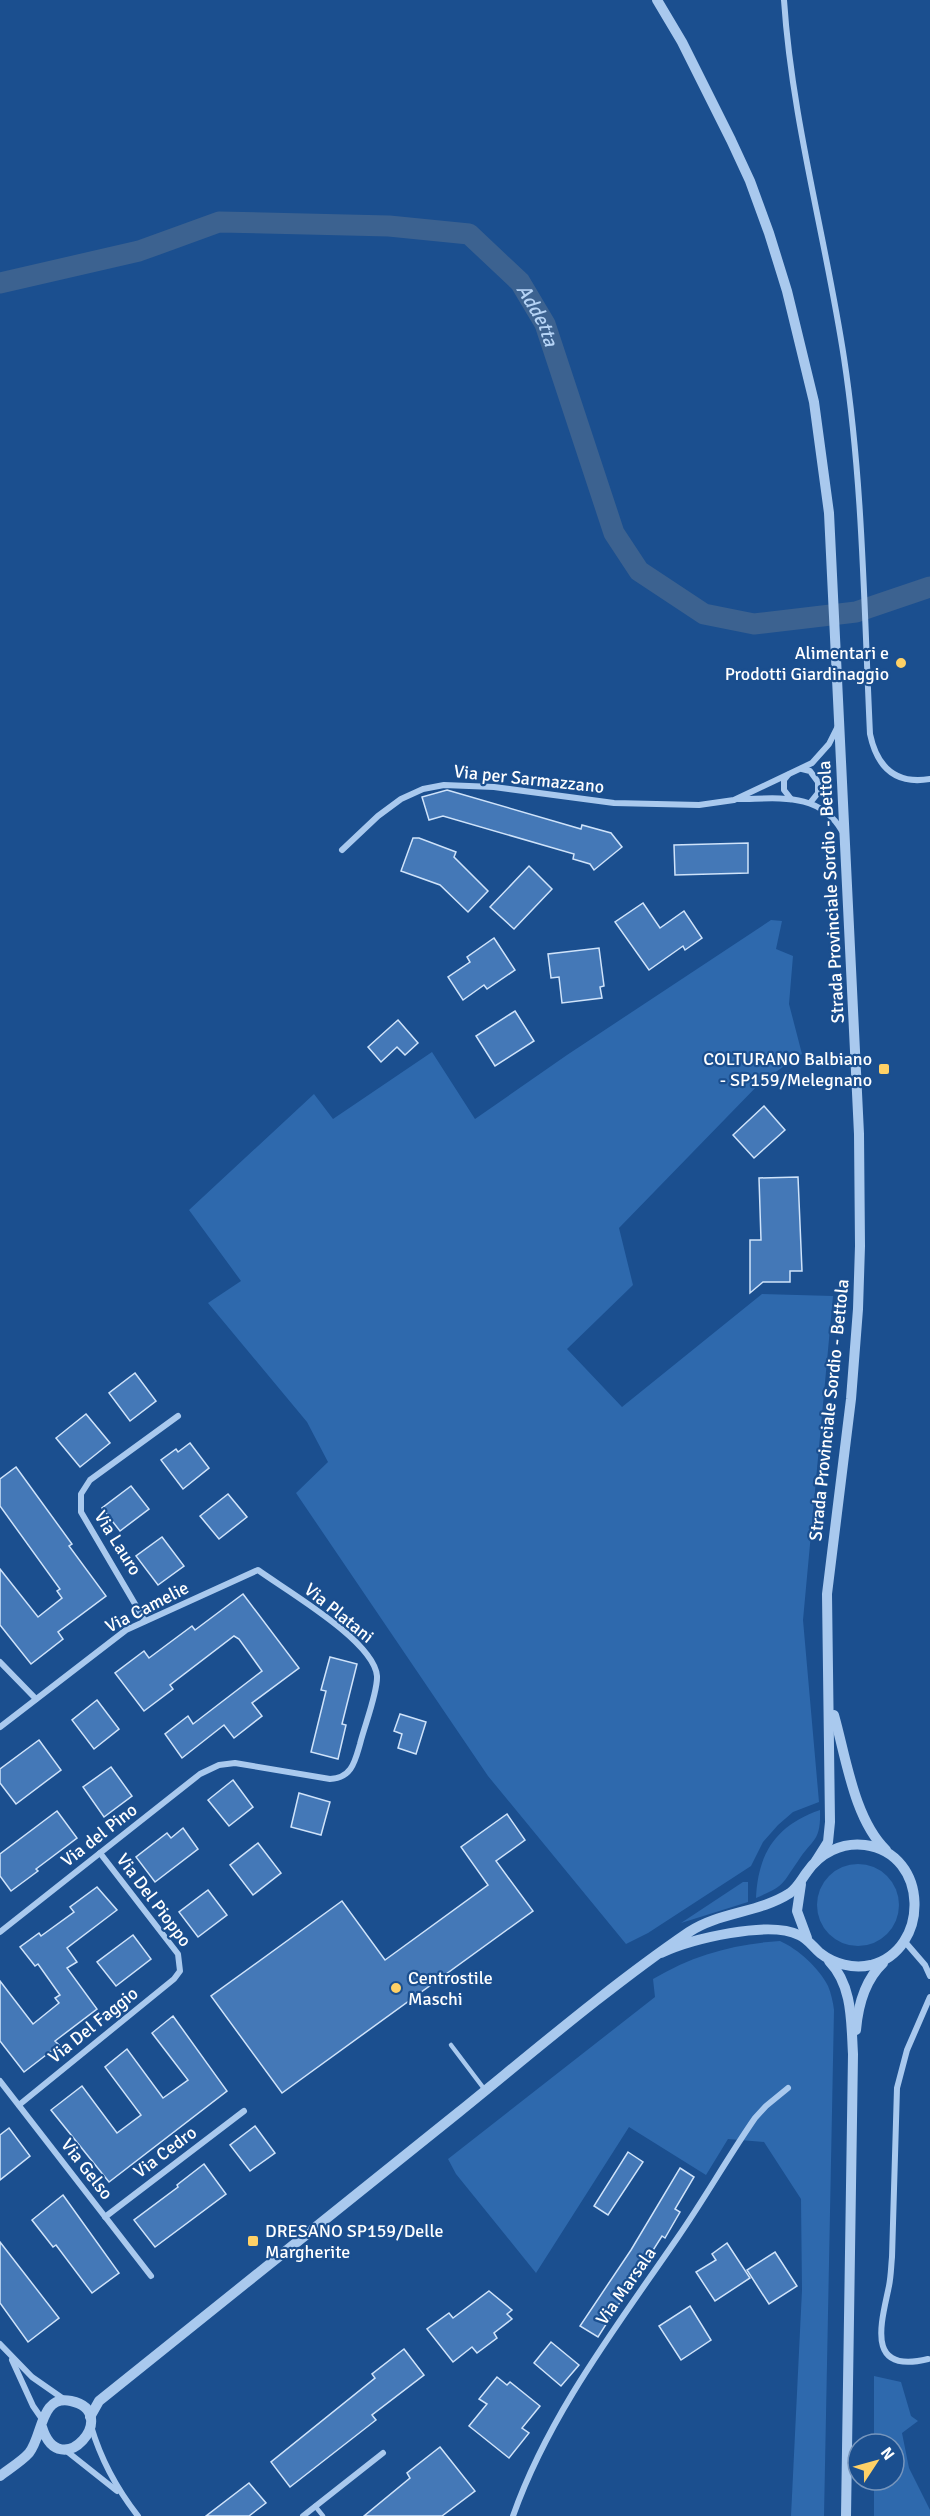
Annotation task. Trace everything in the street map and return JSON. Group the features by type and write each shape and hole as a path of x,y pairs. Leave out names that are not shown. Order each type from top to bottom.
{"street":[{"name":"Strada Provinciale Sordio - Bettola","path":"657,0 707,90 750,181 787,291 816,413 829,513 859,1134 860,1267 851,1399 827,1594 826,1657 830,1697 830,1822 828,1842 816,1861"},
{"path":"784,0 792,78 844,358 857,471 870,734 876,755 883,765 897,777 915,781 930,778"},
{"path":"734,800 801,769 817,759 834,735 839,722"},
{"path":"801,769 810,771 818,782 818,793 810,803"},
{"path":"788,775 784,780 784,790 791,800"},
{"name":"Via per Sarmazzano","path":"342,850 378,816 401,800 414,792 444,785 494,787 614,803 699,806 734,800"},
{"path":"734,800 791,800 810,803 828,812 841,830 844,839"},
{"name":"Via Lauro","path":"146,1621 83,1516 80,1500 90,1480 178,1416"},
{"name":"Via Camelie","path":"0,1727 118,1636 258,1570"},
{"name":"Via Platani","path":"219,1765 235,1763 330,1779 345,1775 355,1762 377,1681 372,1660 358,1643 258,1570"},
{"path":"0,1662 36,1699"},
{"name":"Strada Provinciale Sordio - Bettola","path":"830,1697 863,1816 872,1834 898,1860"},
{"name":"Via del Pino","path":"0,1932 200,1774 219,1765"},
{"path":"29,2452 79,2445 85,2440 99,2401 485,2090 661,1953 699,1926 777,1900 795,1889 816,1861 835,1849 856,1845 878,1848 898,1860 911,1876 918,1899 916,1922 906,1943 873,1974 866,1988 858,2017 854,2054 846,2516"},
{"name":"Via Del Pioppo","path":"100,1853 175,1950 181,1965"},
{"path":"803,1879 798,1896 798,1916 805,1935 814,1948"},
{"path":"661,1953 682,1945 766,1929 795,1933 805,1938 839,1973 847,1993 854,2054"},
{"path":"906,1943 925,1965 930,1976"},
{"path":"823,1955 840,1963 855,1966 875,1964 891,1956"},
{"name":"Via Del Faggio","path":"19,2106 174,1979 181,1965"},
{"path":"928,2359 907,2362 894,2359 883,2345 880,2327 890,2283 892,2257 897,2088 907,2050 930,1998"},
{"name":"Via Gelso","path":"0,2081 151,2276"},
{"name":"Via Marsala","path":"513,2516 537,2456 600,2350 692,2216 755,2118 765,2106 788,2088"},
{"name":"Via Cedro","path":"105,2217 244,2111"},
{"path":"0,2344 32,2377 65,2400 80,2404 99,2401"},
{"path":"11,2357 42,2423 44,2435 120,2493"},
{"path":"0,2476 29,2452 51,2406 65,2400"},
{"path":"80,2404 90,2421 105,2467 120,2493 138,2516"},
{"path":"303,2516 383,2453"}],"lane":[{"path":"451,2045 485,2090"},
{"path":"315,2506 323,2516"}],"shaded area":[{"path":"771,920 782,921 776,949 793,956 789,1004 802,1054 761,1082 619,1228 633,1285 567,1349 622,1407 762,1294 833,1296 803,1620 819,1802 793,1812 778,1825 763,1842 751,1866 648,1933 626,1944 488,1776 296,1493 328,1462 307,1422 208,1303 241,1281 189,1210 314,1094 333,1119 432,1052 475,1119"},
{"path":"820,1810 819,1828 815,1839 782,1884 756,1898 761,1867 773,1842 792,1824"},
{"path":"858,1864 874,1867 887,1876 896,1889 899,1905 896,1921 887,1934 874,1943 858,1946 842,1943 829,1934 820,1921 817,1905 820,1889 829,1876 842,1867"},
{"path":"743,1882 748,1882 748,1902 681,1923"},
{"path":"780,1941 801,1954 819,1972 829,1989 834,2010 824,2516 791,2516 802,2290 801,2199 764,2142 728,2139 706,2175 629,2127 536,2273 456,2174 448,2159 655,1997 653,1979 683,1963 714,1952"},
{"path":"874,2376 901,2382 911,2416 918,2421 903,2432 874,2432"},
{"path":"906,2453 909,2468 930,2510 930,2516 874,2516 874,2492 906,2492"}],"building":[{"path":"447,790 581,829 582,825 611,833 622,847 594,870 590,864 573,859 574,854 443,816 429,820 422,797"},
{"path":"413,838 419,838 456,852 454,857 488,891 468,912 440,885 401,871"},
{"path":"748,843 748,873 675,875 674,845"},
{"path":"529,866 552,889 514,929 490,907"},
{"path":"643,903 660,928 684,911 702,938 685,950 683,946 649,970 615,922"},
{"path":"494,938 515,970 487,989 484,985 463,1000 448,977 470,962 467,957"},
{"path":"599,948 604,986 600,987 602,998 562,1003 559,977 551,978 548,954"},
{"path":"515,1011 534,1041 495,1066 476,1036"},
{"path":"398,1020 418,1043 405,1055 397,1047 381,1062 368,1047"},
{"path":"764,1106 785,1130 754,1158 733,1135"},
{"path":"798,1177 802,1271 790,1271 790,1282 763,1282 750,1293 750,1240 761,1240 759,1178"},
{"path":"135,1373 156,1401 130,1421 109,1393"},
{"path":"86,1414 110,1443 80,1467 56,1438"},
{"path":"190,1443 209,1468 183,1489 161,1460 176,1449 178,1452"},
{"path":"16,1467 72,1544 69,1546 106,1596 58,1632 63,1639 31,1664 0,1625 0,1569 38,1617 62,1598 57,1591 60,1589 0,1506 0,1479"},
{"path":"131,1486 149,1509 120,1531 102,1508"},
{"path":"228,1494 247,1517 219,1539 200,1516"},
{"path":"162,1537 184,1566 158,1585 136,1556"},
{"path":"243,1594 299,1668 252,1703 262,1716 234,1738 224,1725 182,1758 165,1734 188,1716 193,1724 262,1671 239,1639 234,1636 170,1685 173,1689 144,1711 115,1673 144,1651 149,1658 192,1626 195,1630"},
{"path":"330,1657 357,1664 342,1724 346,1725 338,1759 311,1752 326,1691 321,1690"},
{"path":"97,1700 119,1729 94,1749 72,1720"},
{"path":"400,1714 426,1722 416,1754 398,1748 402,1734 394,1731"},
{"path":"39,1740 61,1770 16,1804 0,1783 0,1769"},
{"path":"111,1767 132,1796 104,1817 83,1787"},
{"path":"233,1780 253,1807 229,1826 208,1800"},
{"path":"299,1793 330,1802 321,1835 291,1827"},
{"path":"57,1811 77,1838 11,1891 0,1876 0,1854"},
{"path":"507,1814 525,1840 496,1861 533,1911 282,2093 211,1996 342,1901 385,1960 488,1885 461,1847"},
{"path":"183,1828 198,1849 155,1882 136,1857 167,1833 171,1838"},
{"path":"258,1843 281,1873 253,1895 230,1865"},
{"path":"97,1887 117,1910 67,1948 77,1962 67,1968 97,2009 55,2041 59,2045 24,2072 0,2041 0,1981 33,2024 59,2003 55,1998 60,1995 38,1964 35,1966 20,1947 39,1933 41,1936 74,1912 70,1907"},
{"path":"208,1890 227,1915 198,1937 179,1912"},
{"path":"133,1935 151,1959 116,1986 97,1962"},
{"path":"173,2016 227,2091 109,2182 51,2110 82,2086 117,2133 141,2115 105,2067 127,2049 163,2098 188,2080 152,2033"},
{"path":"255,2126 275,2153 250,2171 230,2145"},
{"path":"9,2128 30,2156 0,2180 0,2135"},
{"path":"628,2152 643,2162 608,2215 594,2206"},
{"path":"204,2164 226,2194 155,2247 134,2220"},
{"path":"680,2168 694,2177 675,2209 680,2212 665,2238 662,2236 598,2337 580,2326 631,2250"},
{"path":"63,2195 119,2273 92,2293 56,2245 53,2247 32,2220"},
{"path":"0,2242 59,2318 28,2342 0,2303"},
{"path":"727,2243 750,2278 715,2301 696,2272 716,2260 712,2254"},
{"path":"775,2252 797,2286 769,2304 747,2270"},
{"path":"489,2291 512,2310 507,2314 512,2319 494,2333 497,2338 477,2353 472,2347 453,2362 427,2329 449,2313 453,2318"},
{"path":"690,2306 711,2340 681,2360 659,2326"},
{"path":"551,2342 579,2365 561,2386 534,2363"},
{"path":"404,2349 424,2375 372,2415 376,2420 290,2487 271,2462 375,2378 372,2374"},
{"path":"497,2377 507,2385 510,2382 540,2406 522,2428 529,2433 509,2458 469,2426 487,2404 479,2399"},
{"path":"440,2447 475,2491 442,2516 364,2516 410,2478 407,2473"},
{"path":"249,2483 266,2503 249,2516 206,2516"}],"waterway":[{"name":"Addetta","path":"0,283 139,251 219,222 389,226 469,234 520,282 545,324 614,533 639,571 704,614 754,624 856,612 930,587"}],"place":[{"name":"Alimentari e Prodotti Giardinaggio","path":"901,663"},
{"name":"COLTURANO Balbiano - SP159/Melegnano","path":"884,1069"},
{"name":"Centrostile Maschi","path":"396,1988"},
{"name":"DRESANO SP159/Delle Margherite","path":"253,2241"}]}
